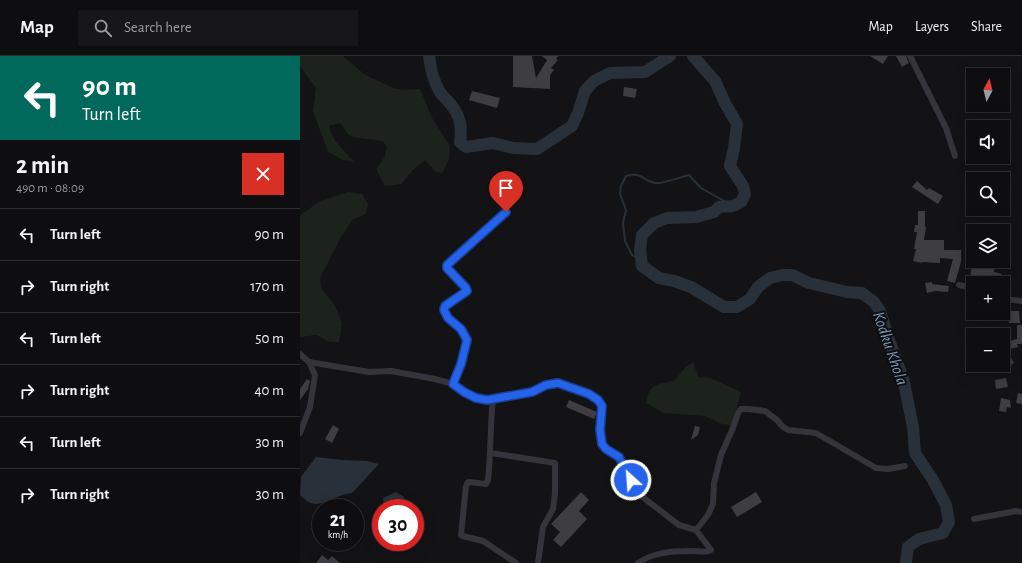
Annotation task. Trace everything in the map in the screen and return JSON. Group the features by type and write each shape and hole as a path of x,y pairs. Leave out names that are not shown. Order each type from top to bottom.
{"street":[{"path":"910,56 943,122 955,156"},
{"path":"453,384 461,364 467,340 461,329 448,318 444,310 445,306 467,291 466,288 447,268 447,265 506,212"},
{"path":"959,285 966,286"},
{"path":"1010,300 1022,301"},
{"path":"300,354 309,362 315,375 310,407 300,433"},
{"path":"309,362 369,372 391,370 453,384 476,398 487,400 532,392 546,385 558,383 589,394 598,400 602,406 600,430 602,444 606,449 619,457 636,492 679,524 696,530 711,548 710,551 660,552 643,559 638,563"},
{"path":"493,399 490,428 491,453 487,483 469,482 466,486 461,534 463,536 483,541 516,563"},
{"path":"696,530 708,515 713,504 714,483 721,455 741,409 748,408 765,412 788,430 816,433 876,468 888,469 905,466"},
{"path":"491,453 555,463 555,494 553,509 543,527 538,563"},
{"path":"974,519 1016,511 1022,512"}],"shaded area":[{"path":"300,56 343,56 364,74 393,88 404,90 420,89 432,118 450,146 449,159 442,173 436,172 425,160 413,170 401,184 385,186 376,169 384,158 387,147 383,141 351,136 340,123 329,126 331,132 336,141 354,162 343,160 328,152 313,111 316,88 300,66"},
{"path":"348,192 362,194 368,204 366,214 352,220 340,239 320,278 321,288 335,306 342,323 339,342 330,342 316,335 300,337 300,216 318,202"},
{"path":"693,362 698,377 710,378 741,392 732,425 722,424 705,416 664,413 646,403 649,392 652,388 658,384 674,381 686,367"},
{"path":"316,457 367,461 379,464 352,493 332,499 312,499 312,503 308,502 300,495 301,477"},
{"path":"396,492 405,499 383,499"}],"building":[{"path":"513,56 532,56 536,78 547,60 542,56 558,56 556,59 558,60 551,68 554,70 550,75 550,89 513,87"},
{"path":"870,56 888,56 883,64"},
{"path":"896,56 906,56 909,63 902,67"},
{"path":"624,87 637,89 635,98 623,96"},
{"path":"472,91 500,98 497,108 469,100"},
{"path":"917,181 927,190 929,188 943,196 938,204 912,187"},
{"path":"918,211 925,211 926,227 924,240 944,240 944,250 961,250 961,262 955,283 947,281 953,259 940,258 940,263 922,263 913,261 916,249 914,249 917,232 914,232 915,225 918,225"},
{"path":"972,268 995,268 994,272 1002,274 1002,276 970,276"},
{"path":"932,282 932,284 949,286 948,292 935,291 927,293 925,283"},
{"path":"966,291 966,316 965,316"},
{"path":"1010,311 1019,311 1020,323 1009,323"},
{"path":"1017,325 1022,325 1022,344 1017,344 1018,347 1010,349 1010,341 1017,339"},
{"path":"1010,356 1014,363 1010,365"},
{"path":"1006,378 1008,387 996,389 995,380"},
{"path":"307,379 310,381 308,389 300,400 300,389"},
{"path":"1018,393 1022,394 1022,404 1016,403"},
{"path":"1001,398 1010,400 1011,408 1007,407 1006,412 999,411"},
{"path":"569,400 597,412 594,419 566,407"},
{"path":"333,425 339,429 332,443 325,439"},
{"path":"695,426 700,427 698,435 691,440"},
{"path":"581,492 589,500 579,511 587,519 561,547 553,540 560,532 551,524"},
{"path":"756,492 762,502 737,517 731,507"},
{"path":"322,555 328,560 332,556 340,563 316,563"}],"waterway":[{"name":"Kodku Khola","path":"429,56 436,84 441,94 455,110 459,119 461,128 460,142 466,147 493,143 513,148 537,149 572,126 585,91 594,81 610,73 645,72 670,56"},
{"name":"Kodku Khola","path":"693,56 715,81 737,124 730,166 743,186 745,194 741,202 733,206 719,207 714,212 696,217 667,218 654,223 642,235 640,250 642,266 659,278 691,287 724,307 737,307 750,299 758,287 770,278 783,275 792,275 809,283 847,292 862,293 874,302 880,311 903,378 913,427 915,453 933,480 946,505 949,522 943,533 919,539 908,547 906,563"},
{"path":"641,260 632,255 625,241 623,223 626,210 620,194 621,186 626,176 639,175 651,182 658,183 689,175 701,188 733,206"}],"route":[{"path":"506,212 447,265 447,268 466,288 467,291 445,306 444,310 448,318 461,329 467,340 461,364 453,384 476,398 487,400 532,392 546,385 558,383 589,394 598,400 602,406 600,430 602,444 606,449 619,457 631,480"}]}
